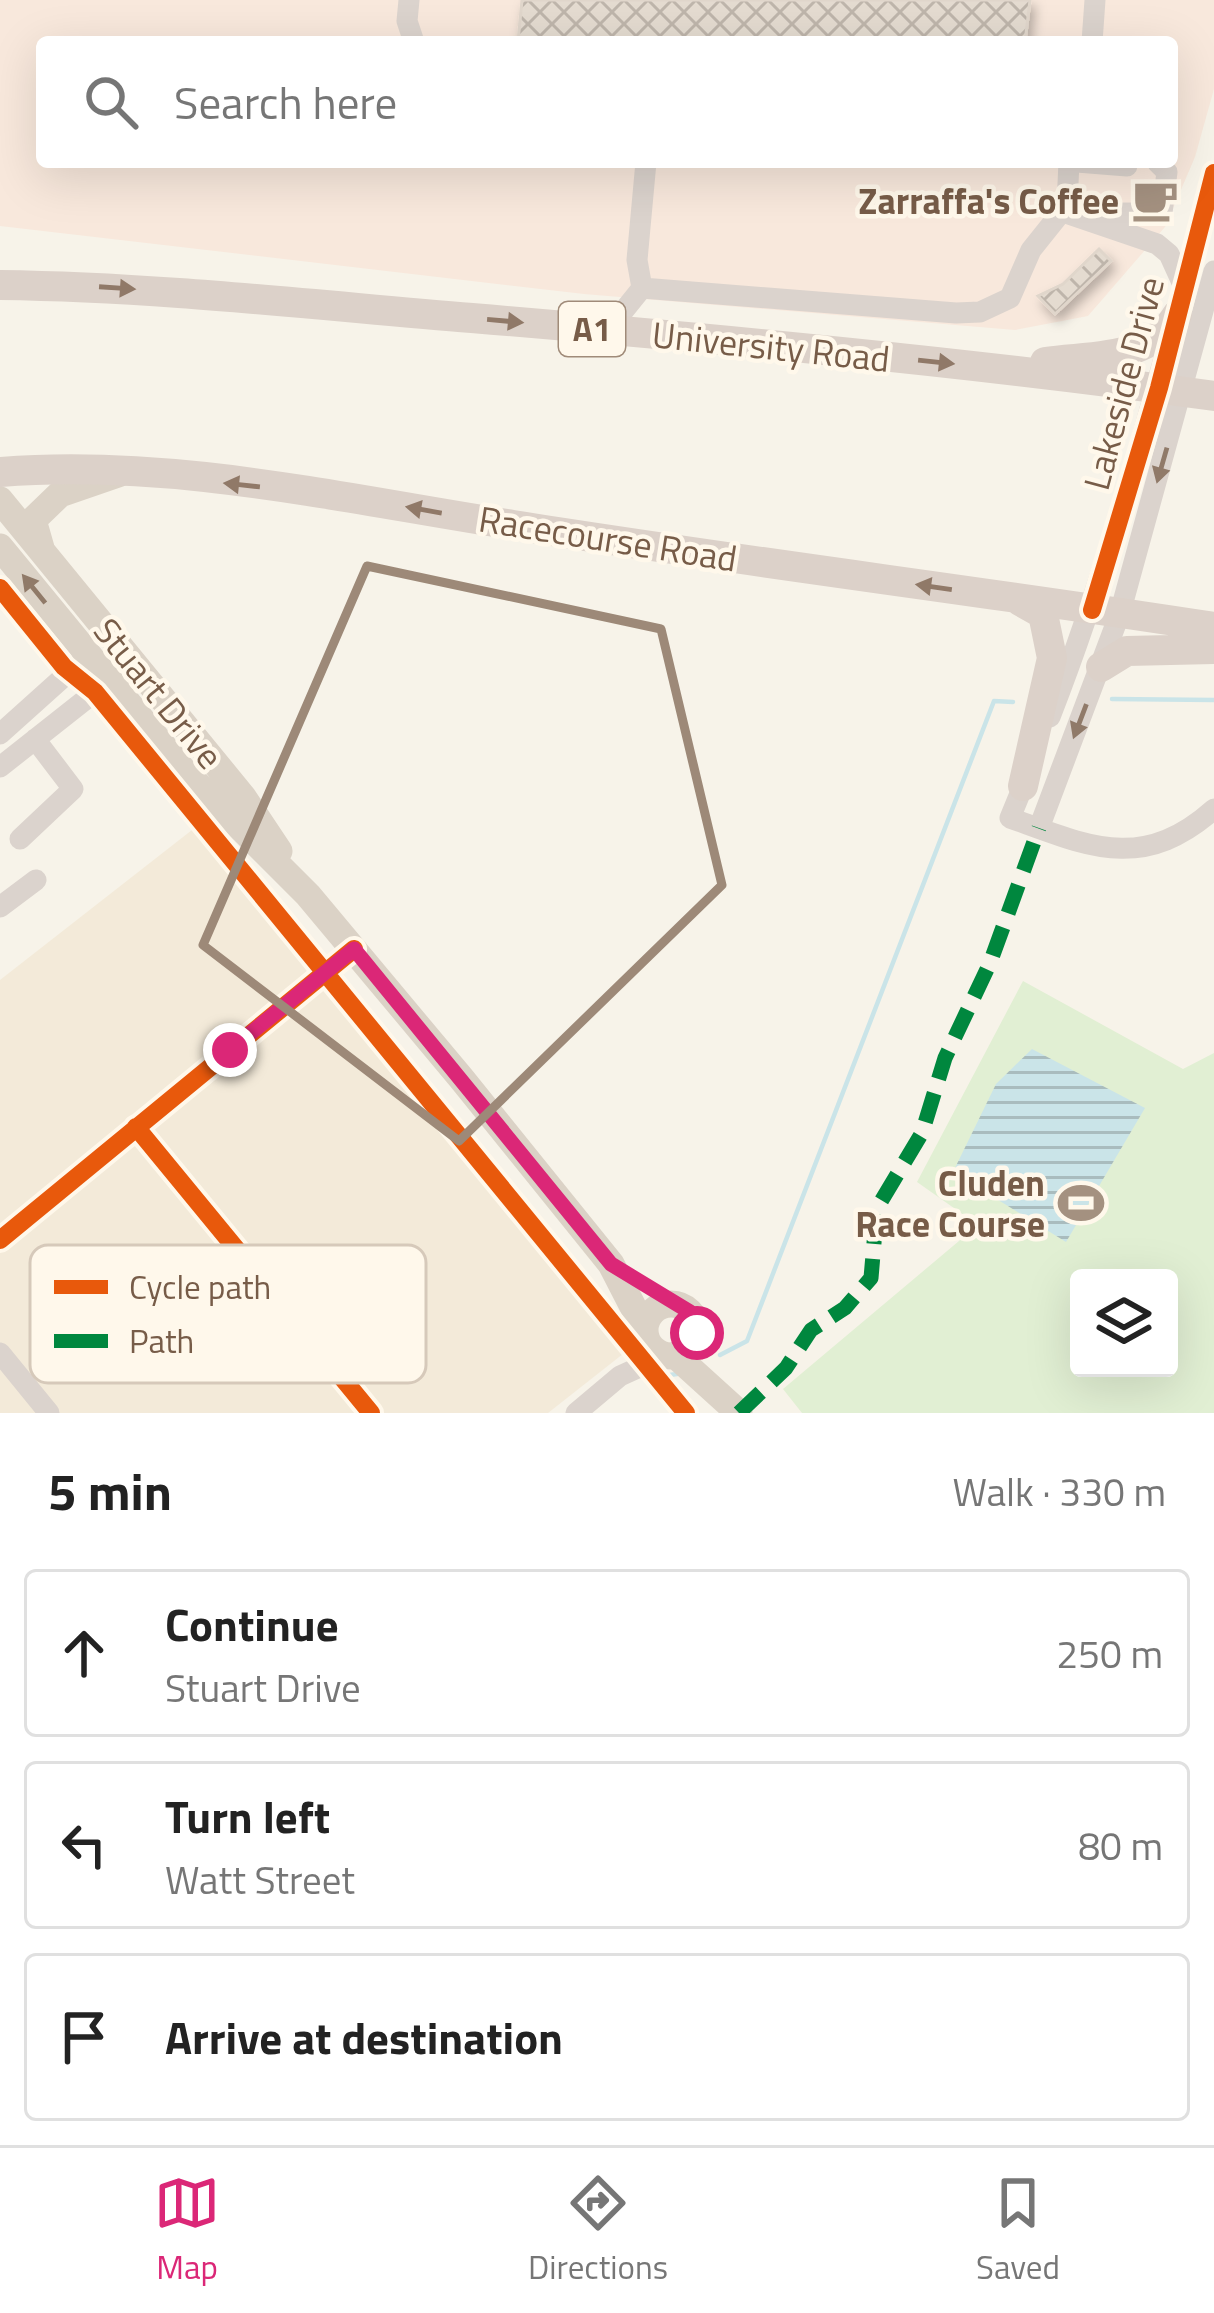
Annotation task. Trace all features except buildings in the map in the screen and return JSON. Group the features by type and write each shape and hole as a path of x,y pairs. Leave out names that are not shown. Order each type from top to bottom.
{"highway":[{"name":"University Road","path":"0,285 217,294 997,368 1171,390"},
{"path":"997,368 1138,350 1164,336 1180,301"},
{"name":"A1","path":"1171,390 1214,396"},
{"name":"Racecourse Road","path":"0,472 128,470 357,497 1214,627"},
{"path":"1015,598 1043,614 1052,649 1023,786"},
{"path":"1100,667 1127,651 1214,650"}],"main road":[{"path":"43,550 33,520 43,505 128,470"},
{"name":"Stuart Drive","path":"0,500 243,797 308,895"},
{"name":"Stuart Drive","path":"0,548 196,784 308,895 354,949 611,1264 658,1344 733,1405"},
{"name":"Stuart Drive","path":"611,1264 669,1304"},
{"path":"669,1304 690,1312 697,1333 690,1348 658,1344 649,1316 669,1304"},
{"name":"Stuart Drive","path":"697,1333 733,1405"}],"street":[{"path":"409,0 407,21 412,36"},
{"path":"1093,36 1096,0"},
{"path":"571,327 621,314 641,287 637,260 645,168"},
{"path":"641,287 980,312 1010,298 1031,250 1063,212 1078,168"},
{"path":"1122,213 1162,213 1167,172 1163,168"},
{"name":"Lakeside Drive","path":"1171,390 1180,301 1214,173"},
{"path":"1063,212 1156,244 1169,254 1180,301"},
{"name":"Lakeside Drive","path":"1106,611 1171,390 1214,271"},
{"path":"1039,828 1100,667 1106,611"},
{"path":"1106,611 1010,818 1084,847 1144,848 1174,837 1214,809"},
{"path":"0,734 88,655"},
{"path":"0,767 109,681"},
{"path":"20,839 73,789 35,739"},
{"path":"0,907 36,880"},
{"path":"0,1240 354,949"},
{"path":"136,1127 233,1245"},
{"path":"576,1413 658,1344"},
{"path":"0,1353 49,1413"},
{"path":"345,1383 370,1413"}],"highlighted area":[{"path":"367,566 661,629 722,885 459,1141 203,945"}],"shaded area":[{"path":"0,0 1214,0 1214,89 1195,157 1165,227 1088,316 1015,330 584,294 0,226"},
{"path":"192,830 628,1350 548,1413 0,1413 0,980"}],"green space":[{"name":"Cluden Race Course","path":"1023,981 1183,1069 1214,1053 1214,1413 802,1413 783,1389 978,1225 917,1182"}],"water":[{"path":"1032,1049 1145,1108 1066,1242 953,1172 996,1084"}],"waterway":[{"path":"1112,699 1214,700"},
{"path":"720,1355 747,1341 994,701 1013,702"},
{"path":"648,1378 677,1374"}],"marked path":[{"path":"739,1413 786,1368 811,1330 845,1308 871,1278 877,1208 922,1133 945,1058 990,963 1039,828"}],"cycle path":[{"path":"1092,610 1159,388 1214,173"},
{"path":"0,588 64,667 95,692 686,1413"},
{"path":"0,1240 354,949"},
{"path":"136,1127 233,1245"},
{"path":"346,1383 371,1413"}],"place":[{"name":"Zarraffa's Coffee","path":"1155,200"},
{"name":"Cluden Race Course","path":"1081,1203"}],"route":[{"path":"230,1050 354,949 611,1264 669,1304 684,1307 695,1318 697,1333"}]}
